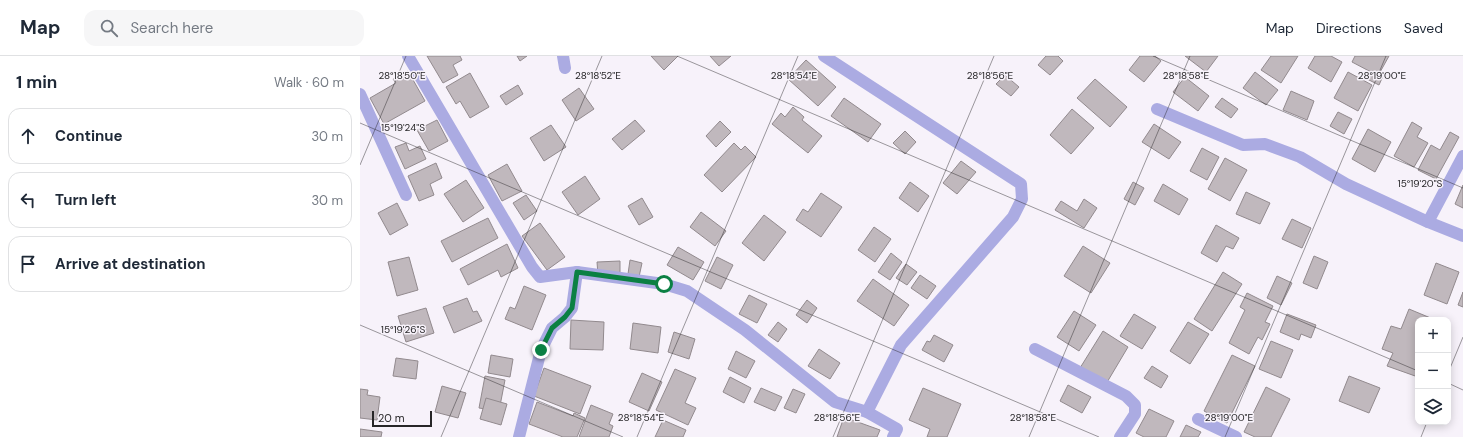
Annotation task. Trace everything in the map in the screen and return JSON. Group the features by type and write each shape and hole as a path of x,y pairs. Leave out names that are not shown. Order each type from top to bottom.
{"street":[{"path":"408,56 532,267 540,277 577,272 664,284 687,291 745,330 835,402 867,412 897,428 893,437"},
{"path":"563,56 565,68"},
{"path":"824,56 1021,184 1022,199 1013,217 901,345 867,412"},
{"path":"360,94 406,195"},
{"path":"1157,109 1243,145 1265,144 1300,157 1346,184 1428,222 1463,236"},
{"path":"1428,222 1463,156"},
{"path":"519,437 541,350 552,328 565,317 572,308 577,272"},
{"path":"1035,349 1126,396 1135,406 1135,414 1120,437"},
{"path":"1198,419 1236,437"}],"building":[{"path":"427,56 460,56 462,60 453,65 458,75 443,83"},
{"path":"517,56 527,56 520,61"},
{"path":"651,56 678,56 664,70"},
{"path":"710,56 731,56 719,66"},
{"path":"1046,56 1058,56 1063,61 1050,75 1038,65"},
{"path":"1140,56 1155,56 1161,61 1144,82 1129,70"},
{"path":"1185,56 1218,56 1206,72"},
{"path":"1271,56 1298,56 1281,83 1261,70"},
{"path":"1315,56 1331,56 1342,62 1331,82 1308,68"},
{"path":"1355,56 1389,56 1379,74 1383,76 1379,85 1367,79 1371,72 1352,62"},
{"path":"806,60 836,87 818,106 788,79"},
{"path":"408,71 425,101 384,124 370,98 396,83 393,79"},
{"path":"1255,72 1278,90 1266,105 1243,88"},
{"path":"1348,72 1372,85 1358,111 1334,98"},
{"path":"470,73 489,107 470,118 460,101 456,104 446,87"},
{"path":"1005,75 1019,87 1011,96 996,84"},
{"path":"1185,77 1209,96 1198,111 1173,92"},
{"path":"1095,79 1127,107 1110,127 1077,98"},
{"path":"518,85 523,94 506,105 500,96"},
{"path":"579,88 594,109 576,121 562,100"},
{"path":"1291,91 1314,101 1307,120 1283,110"},
{"path":"844,98 881,124 868,142 831,116"},
{"path":"1222,98 1238,109 1231,118 1215,107"},
{"path":"793,107 804,117 802,120 822,136 808,153 772,124 781,113 785,117"},
{"path":"1072,109 1094,128 1071,154 1050,135"},
{"path":"1338,112 1352,119 1344,134 1330,126"},
{"path":"437,120 448,141 429,151 417,130"},
{"path":"635,120 645,131 622,150 612,139"},
{"path":"720,121 731,132 716,147 706,136"},
{"path":"1412,122 1422,128 1417,137 1428,143 1414,167 1394,156"},
{"path":"1154,124 1181,142 1169,159 1142,142"},
{"path":"551,125 566,147 544,161 530,138"},
{"path":"1368,129 1391,142 1375,172 1352,159"},
{"path":"905,131 916,142 905,154 893,143"},
{"path":"1450,132 1459,137 1436,179 1418,170 1431,145 1440,150"},
{"path":"406,143 409,151 420,146 426,159 405,169 395,147"},
{"path":"734,143 741,150 745,146 756,157 722,192 704,175"},
{"path":"1202,148 1219,157 1207,180 1190,171"},
{"path":"1225,158 1247,170 1230,201 1208,189"},
{"path":"961,161 976,172 957,194 943,183"},
{"path":"436,163 442,178 430,184 434,195 419,201 408,176"},
{"path":"507,164 522,191 502,201 488,175"},
{"path":"585,176 600,199 578,215 562,192"},
{"path":"466,180 484,208 463,222 444,194"},
{"path":"910,182 929,196 918,212 899,198"},
{"path":"1133,182 1144,188 1135,205 1124,199"},
{"path":"1163,184 1188,199 1179,215 1154,201"},
{"path":"1463,185 1463,208 1455,204"},
{"path":"1246,192 1270,203 1260,224 1236,214"},
{"path":"821,193 842,207 821,237 796,220 803,209 808,212"},
{"path":"526,195 537,211 524,220 513,203"},
{"path":"642,198 653,217 639,225 628,206"},
{"path":"1084,199 1097,208 1084,228 1055,210 1061,201 1077,211"},
{"path":"397,203 408,225 390,235 378,213"},
{"path":"701,212 726,231 715,246 690,227"},
{"path":"764,215 786,232 764,261 742,243"},
{"path":"488,218 498,238 452,262 441,241"},
{"path":"1292,219 1311,228 1302,248 1282,239"},
{"path":"540,223 565,257 547,270 522,236"},
{"path":"1216,225 1239,238 1233,249 1226,246 1217,262 1201,253"},
{"path":"874,227 891,239 875,262 858,250"},
{"path":"507,244 518,268 501,277 498,270 468,285 460,269"},
{"path":"1083,246 1110,263 1091,293 1064,276"},
{"path":"678,247 704,262 693,280 667,265"},
{"path":"891,253 902,262 890,280 878,272"},
{"path":"1314,256 1328,262 1317,289 1303,283"},
{"path":"409,257 418,290 397,296 388,262"},
{"path":"717,257 733,265 721,289 705,281"},
{"path":"630,260 642,263 639,277 628,274"},
{"path":"620,261 620,274 598,275 597,262"},
{"path":"1436,263 1459,272 1447,304 1424,295"},
{"path":"906,264 917,272 907,285 896,278"},
{"path":"1223,272 1242,284 1212,331 1194,319"},
{"path":"920,275 936,286 927,299 911,288"},
{"path":"1277,276 1292,283 1281,305 1267,298"},
{"path":"873,279 909,305 894,326 857,301"},
{"path":"524,286 546,295 532,330 505,319 510,307 515,309"},
{"path":"1463,292 1463,307 1458,305"},
{"path":"1247,293 1273,306 1265,322 1270,324 1262,340 1258,337 1249,354 1229,343 1245,310 1240,307"},
{"path":"749,295 767,304 757,323 739,314"},
{"path":"467,298 473,312 477,311 482,321 454,333 443,307"},
{"path":"807,300 817,308 807,323 796,315"},
{"path":"426,308 434,333 406,342 398,316"},
{"path":"1409,309 1428,317 1415,317 1415,376 1387,366 1393,353 1382,349 1391,326 1401,329"},
{"path":"1074,311 1096,325 1079,351 1057,337"},
{"path":"1134,314 1156,327 1142,349 1120,336"},
{"path":"1287,314 1316,325 1311,338 1301,334 1299,340 1280,332"},
{"path":"571,320 604,322 603,350 570,349"},
{"path":"778,322 787,329 778,342 768,335"},
{"path":"1188,322 1209,334 1190,364 1170,351"},
{"path":"633,323 661,327 658,353 630,349"},
{"path":"1103,331 1128,347 1106,384 1080,368"},
{"path":"674,332 695,339 689,359 668,352"},
{"path":"934,335 953,345 944,362 922,350 927,341 930,342"},
{"path":"1271,341 1293,350 1281,378 1259,369"},
{"path":"819,349 840,363 830,379 808,366"},
{"path":"736,351 755,361 746,378 728,369"},
{"path":"491,355 513,359 510,377 488,373"},
{"path":"1232,355 1255,366 1227,423 1204,411"},
{"path":"396,358 418,361 416,379 393,376"},
{"path":"1152,366 1168,376 1161,388 1144,378"},
{"path":"544,368 591,386 580,414 534,396"},
{"path":"675,369 696,378 685,403 696,408 688,425 656,410"},
{"path":"642,373 662,382 649,411 629,402"},
{"path":"485,376 505,380 499,411 479,408"},
{"path":"1349,376 1380,388 1369,413 1339,401"},
{"path":"730,377 751,388 744,403 723,392"},
{"path":"1068,385 1091,397 1082,413 1060,401"},
{"path":"442,386 466,393 458,418 435,412"},
{"path":"1266,387 1290,399 1271,437 1255,437 1244,432"},
{"path":"761,388 782,397 775,411 754,402"},
{"path":"923,388 961,404 947,437 927,437 930,429 909,420"},
{"path":"360,389 368,390 367,395 380,397 377,420 360,418"},
{"path":"793,389 805,394 796,413 784,408"},
{"path":"486,398 507,404 501,425 480,419"},
{"path":"537,402 573,416 574,413 585,418 577,437 563,437 529,424"},
{"path":"591,405 613,414 609,424 613,426 609,437 579,437"},
{"path":"1149,409 1174,421 1166,437 1144,437 1136,433"},
{"path":"844,417 880,430 877,437 837,437"},
{"path":"663,420 686,430 683,437 655,437"},
{"path":"1186,425 1201,432 1198,437 1180,437"},
{"path":"360,429 382,432 381,437 360,437"}],"route":[{"path":"541,350 552,328 565,317 572,308 577,272 664,284"}]}
